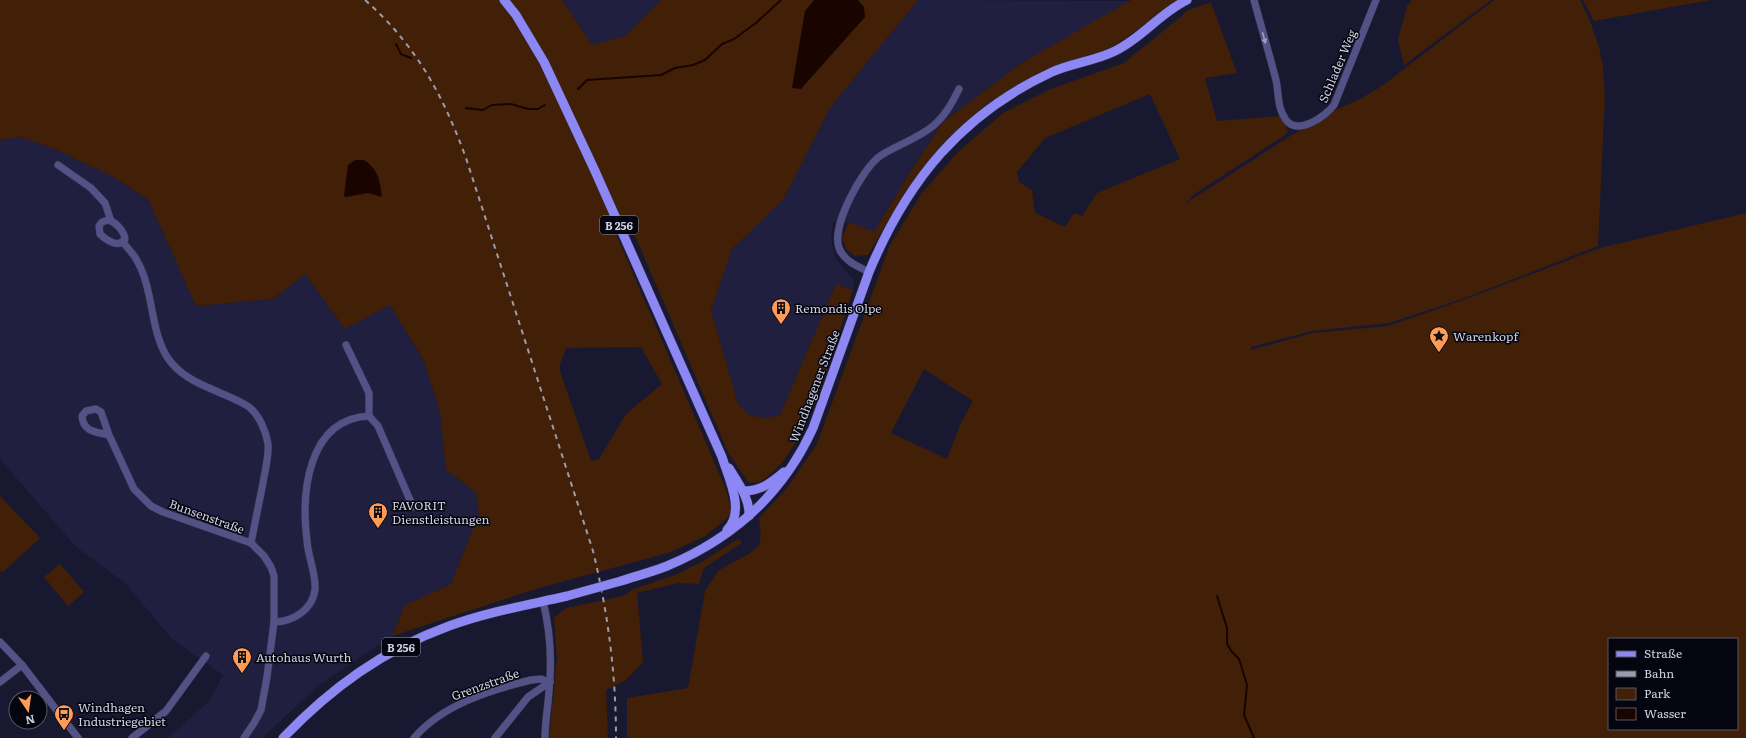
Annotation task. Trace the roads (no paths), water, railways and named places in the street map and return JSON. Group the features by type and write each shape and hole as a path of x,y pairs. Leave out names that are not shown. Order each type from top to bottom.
{"main road":[{"name":"B 256","path":"504,0 516,15 544,62 598,178 722,457 734,496 735,509 730,528 721,537"},
{"name":"Windhagener Straße","path":"749,516 777,488 802,452 813,428 869,272 894,219 912,189 929,166 951,141 970,123 993,105 1054,71 1114,52 1170,10 1187,0"},
{"name":"B 256","path":"283,738 302,718 341,684 392,651 416,639 481,616 567,596 621,581 666,566 693,554 721,537 749,516 750,509 743,491 722,457"},
{"path":"743,491 754,491 764,488 792,467"},
{"name":"B 256","path":"734,496 749,516"}],"street":[{"name":"Schlader Weg","path":"1254,0 1276,81 1279,108 1287,122 1303,127 1328,113 1334,105 1376,0"},
{"path":"869,272 849,262 839,247 838,230 850,199 864,173 879,157 933,126 948,110 959,89"},
{"path":"58,165 91,188 105,203 111,221 117,225 124,236 123,242 136,258 141,270 158,339 170,362 181,373 194,382 249,407 257,417 265,432 268,444 267,460 251,543"},
{"path":"111,221 102,222 99,226 100,234 108,241 115,243 123,242"},
{"path":"346,344 369,393 369,416 378,426 413,507"},
{"path":"274,622 282,622 293,619 308,606 314,594 315,584 307,542 305,517 305,493 312,460 322,443 335,428 357,417 369,416"},
{"name":"Bunsenstraße","path":"109,435 134,490 151,506 163,512 251,543 264,556 271,567 274,576 274,622 267,676 261,710 244,738"},
{"path":"543,601 549,640 550,682 545,738"},
{"path":"0,642 22,665 78,738"},
{"path":"132,738 166,710 206,656"},
{"path":"0,682 22,665"},
{"name":"Grenzstraße","path":"414,738 432,720 466,701 531,680 541,679 550,682"},
{"path":"495,738 528,697 550,682"}],"water":[{"path":"814,0 858,0 864,7 865,17 801,89 792,88 805,11"},
{"path":"355,160 364,160 369,163 378,176 382,197 368,193 346,197 344,196 348,165"}],"waterway":[{"path":"578,89 587,80 661,75 675,68 693,65 705,60 722,44 734,39 756,23 781,0"},
{"path":"396,44 401,54 411,58"},
{"path":"466,108 483,110 492,105 511,104 528,109 538,109 545,105"},
{"path":"1217,596 1227,628 1227,644 1239,659 1247,685 1244,715 1254,738"}],"railway":[{"path":"365,0 399,35 426,72 448,113 466,158 593,551 603,597 613,667 616,738"}],"place":[{"name":"Remondis Olpe","path":"781,325"},
{"name":"Warenkopf","path":"1439,353"},
{"name":"FAVORIT Dienstleistungen","path":"378,529"},
{"name":"Autohaus Wurth","path":"242,674"},
{"name":"Windhagen Industriegebiet","path":"64,731"}]}
